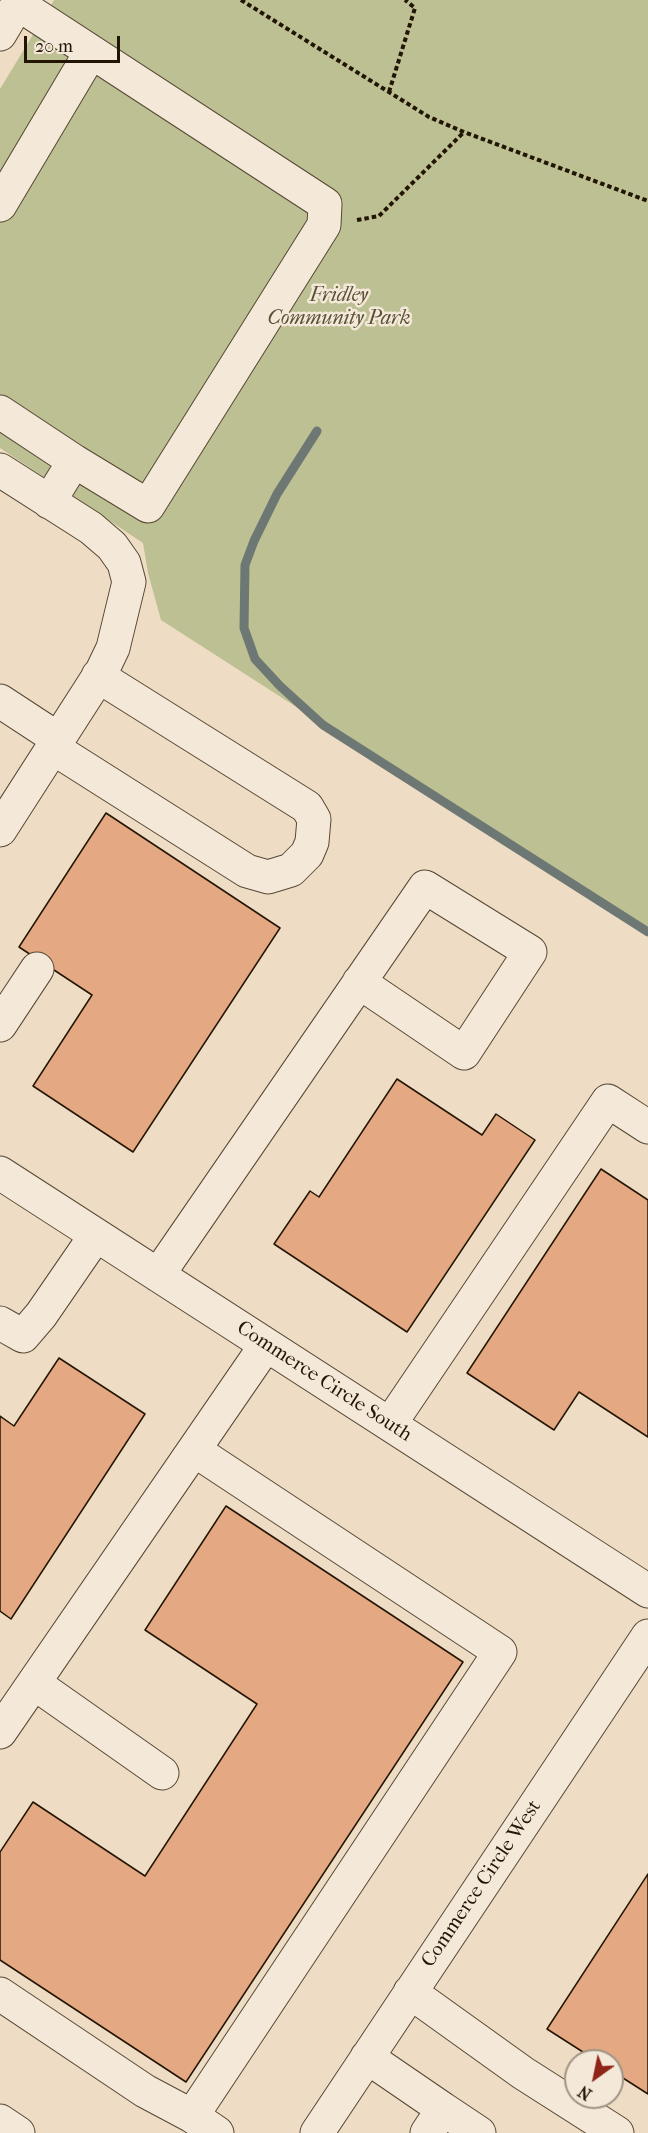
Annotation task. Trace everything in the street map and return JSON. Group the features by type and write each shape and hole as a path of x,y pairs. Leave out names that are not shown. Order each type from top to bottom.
{"street":[{"path":"0,34 19,2 325,204 324,225 148,506 0,412"},
{"path":"0,205 92,52"},
{"path":"49,502 74,461"},
{"path":"0,470 98,534 112,546 124,563 129,582 113,648 56,744 0,830"},
{"path":"0,701 56,744 247,872 268,878 291,870 307,854 312,842 314,819 307,807 98,676"},
{"path":"158,1275 424,887 530,952 464,1053 359,982"},
{"path":"0,1025 37,969"},
{"path":"390,1424 608,1101 648,1127"},
{"name":"Commerce Circle South","path":"0,1173 648,1591"},
{"path":"0,1323 23,1336 41,1315 96,1235"},
{"path":"0,1732 266,1345"},
{"path":"0,1994 145,2091 205,2125 500,1652 195,1450"},
{"name":"Commerce Circle West","path":"317,2133 648,1636"},
{"path":"34,1683 162,1773"},
{"path":"410,1992 523,2073 617,2133"},
{"path":"367,2057 435,2121 479,2133"},
{"path":"0,2121 18,2133"}],"path":[{"path":"241,0 429,117 648,201"},
{"path":"389,92 415,8 405,0"},
{"path":"324,225 379,216 464,132"}],"green space":[{"name":"Fridley Community Park","path":"54,0 648,0 648,933 161,620 148,573 143,543 0,448 0,89"}],"building":[{"path":"106,813 280,928 133,1152 33,1086 92,995 19,947"},
{"path":"397,1079 482,1135 496,1114 535,1140 407,1332 274,1244 310,1191 319,1197"},
{"path":"601,1169 648,1200 648,1437 579,1392 554,1430 467,1373"},
{"path":"59,1358 145,1414 11,1619 0,1611 0,1416 14,1426"},
{"path":"226,1506 463,1662 186,2082 0,1960 0,1852 33,1802 145,1876 257,1704 145,1630"},
{"path":"648,1874 648,2094 624,2079 624,2049 578,2049 547,2029"}],"waterway":[{"path":"317,431 277,494 245,565 244,628 255,659 280,686 323,725 648,932"}]}
